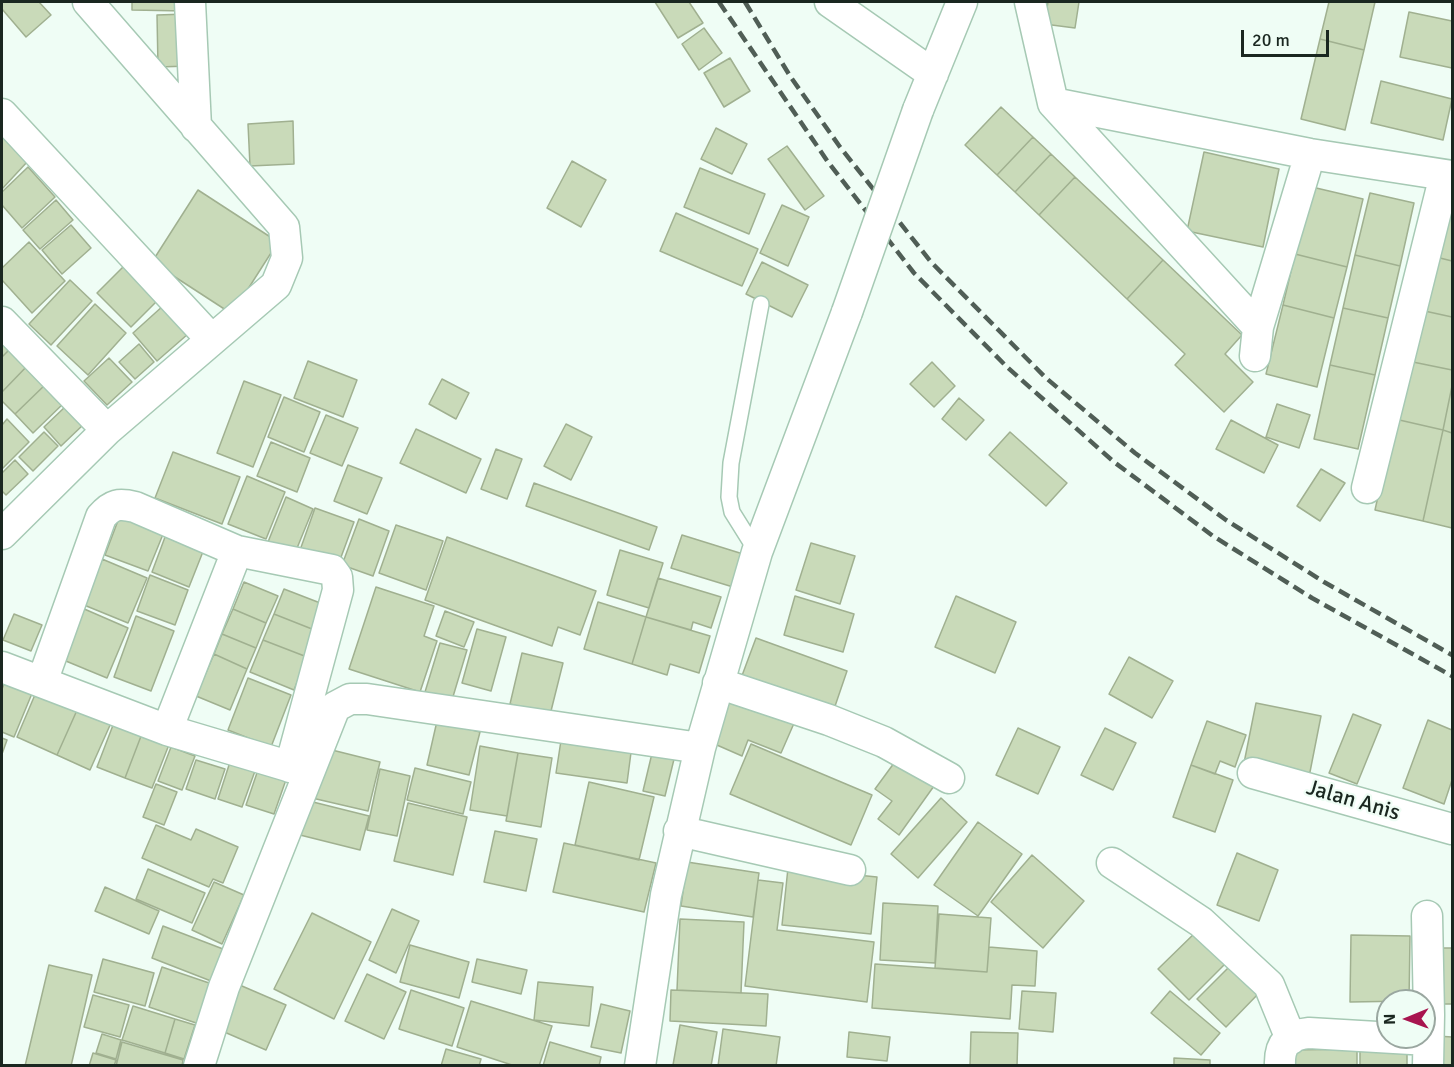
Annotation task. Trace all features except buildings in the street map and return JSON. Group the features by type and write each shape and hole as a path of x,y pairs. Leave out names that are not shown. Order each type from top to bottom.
{"street":[{"path":"3,529 107,430 276,285 287,258 284,226 88,2"},
{"path":"190,2 196,127"},
{"path":"830,2 933,74"},
{"path":"640,1065 666,895 679,831 699,748 757,552 847,312 918,110 962,2"},
{"path":"1030,2 1053,103 1256,341 1310,154"},
{"path":"1053,103 1310,154 1449,176 1367,488"},
{"path":"2,114 212,340"},
{"path":"2,322 107,430"},
{"path":"42,682 101,517 109,507 120,503 135,507 237,550 332,570 338,577 338,590 299,770 199,1065"},
{"path":"167,730 237,550"},
{"path":"2,667 167,730 299,770"},
{"path":"718,683 829,720 884,742 949,778"},
{"path":"299,770 335,707 350,699 367,699 699,748"},
{"name":"Jalan Anis","path":"1253,773 1452,829"},
{"path":"679,831 850,870"},
{"path":"1112,863 1201,922 1269,985 1285,1052"},
{"path":"1427,916 1431,989"},
{"path":"1285,1052 1299,1034 1376,1034"}],"lane":[{"path":"757,552 732,512 729,497 731,463 761,304"}],"railway":[{"path":"719,2 828,162 914,273 1007,367 1114,462 1213,536 1312,598 1452,676"},
{"path":"745,2 790,76 840,147 931,262 1046,378 1135,453 1226,520 1324,582 1452,655"}]}
